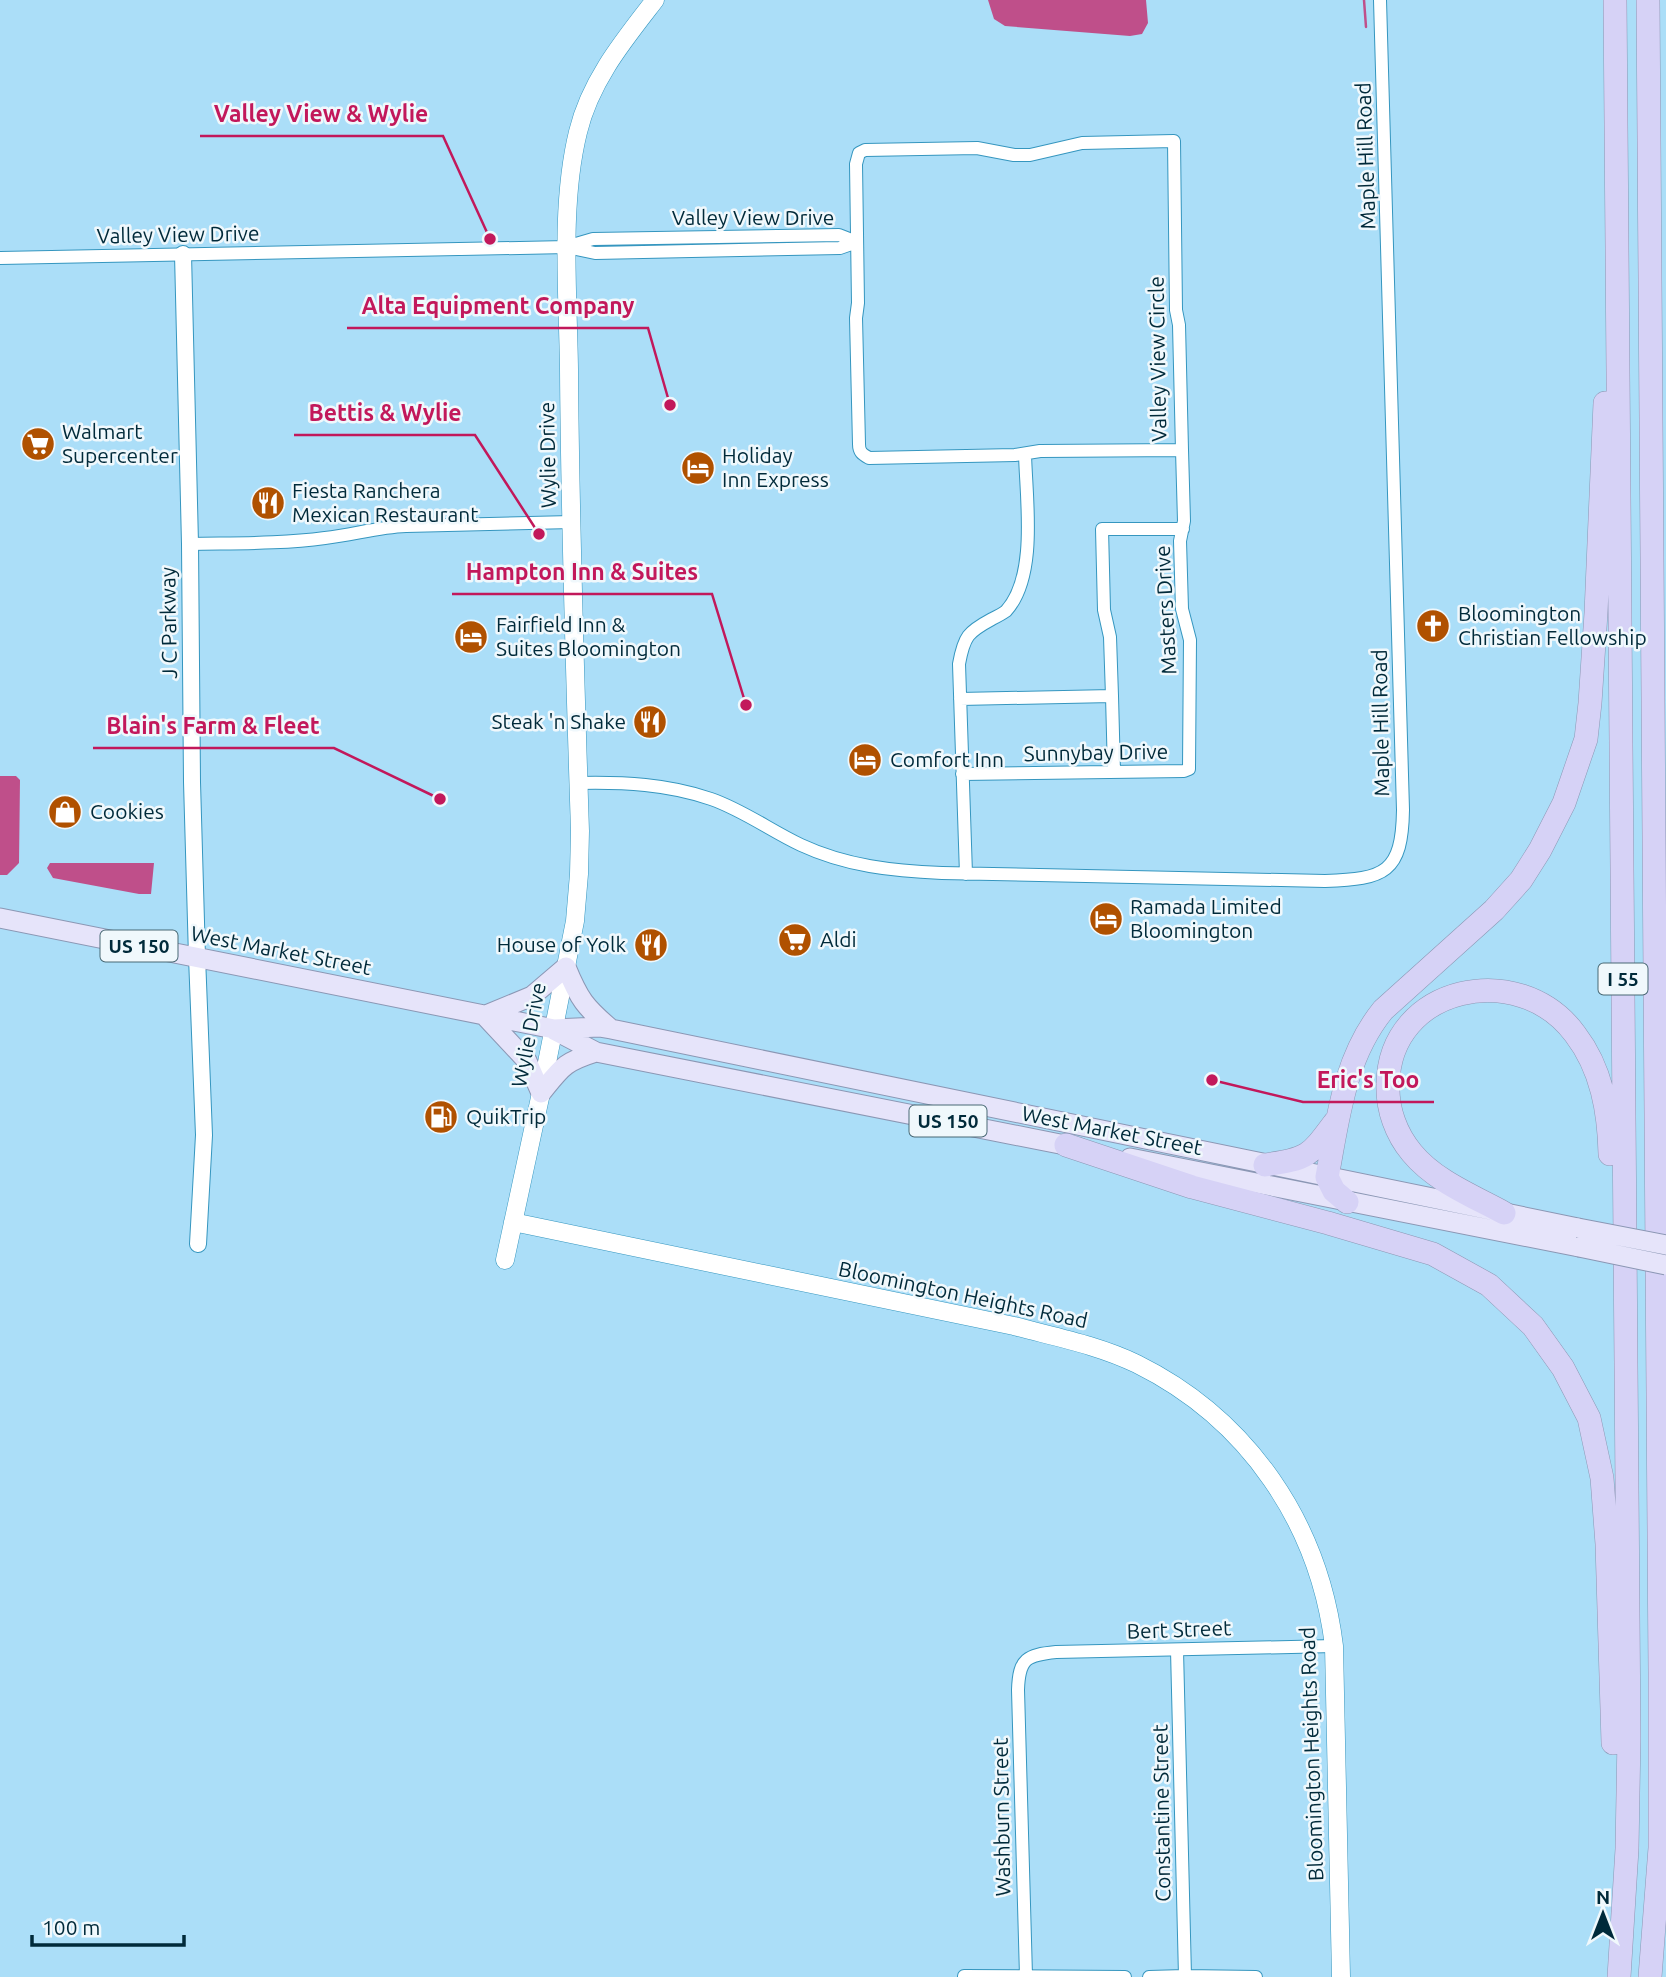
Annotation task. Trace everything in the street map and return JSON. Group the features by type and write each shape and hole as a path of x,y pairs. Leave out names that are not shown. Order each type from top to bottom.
{"highway":[{"name":"I 55","path":"1615,0 1629,1737 1627,1849 1620,1967"},
{"name":"I 55","path":"1648,0 1660,1827 1650,1977"},
{"path":"1347,1202 1334,1191 1327,1177 1348,1075 1356,1053 1372,1023 1395,998 1494,910 1521,880 1564,803 1586,739 1597,600 1605,388 1619,354"},
{"path":"1651,477 1665,559 1666,592"},
{"path":"1504,1213 1443,1180 1413,1155 1399,1135 1387,1095 1392,1055 1407,1028 1438,1002 1455,995 1492,989 1515,993 1550,1009 1576,1034 1596,1071 1603,1091 1609,1125 1612,1275 1626,1332"},
{"path":"1265,1165 1304,1157 1315,1149 1339,1116"},
{"path":"1066,1145 1192,1187 1433,1254 1489,1285 1533,1326 1563,1368 1589,1418 1602,1478 1607,1544 1613,1729 1611,1927 1620,1967"},
{"path":"1657,1192 1666,1219"}],"main road":[{"name":"Wylie Drive","path":"505,1260 566,967 577,906 579,874 567,247 569,179 579,128 607,64 655,0"},
{"name":"West Market Street","path":"0,918 554,1029 611,1029 1504,1213 1666,1265"},
{"path":"596,1052 570,1060 541,1093 527,1060 485,1016 532,996 566,967 589,1010 611,1029"},
{"name":"West Market Street","path":"554,1029 596,1052 1347,1202 1579,1238 1666,1245"},
{"name":"Bloomington Heights Road","path":"513,1222 1014,1326 1087,1345 1137,1364 1194,1399 1214,1415 1240,1440 1275,1482 1307,1540 1331,1622 1334,1646 1341,1977"}],"street":[{"name":"Maple Hill Road","path":"578,783 646,785 711,799 734,808 818,853 883,869 966,874 1353,880 1381,871 1393,860 1402,834 1403,810 1380,0"},
{"name":"Valley View Circle","path":"1174,141 1176,310 1179,325 1182,450 1052,450 1025,454 869,458 859,451 857,242 856,164 859,153 865,150 977,148 1030,155 1082,143 1174,141"},
{"name":"Valley View Drive","path":"0,258 567,247 595,253 840,248 857,242"},
{"name":"J C Parkway","path":"183,254 192,782 204,1135 198,1244"},
{"name":"Masters Drive","path":"1182,450 1183,528 1180,541 1182,609 1190,640 1189,769"},
{"path":"966,874 959,664 962,646 972,630 1005,612 1019,590 1028,559 1025,454"},
{"path":"190,544 299,541 406,526 572,522"},
{"path":"1114,772 1110,637 1104,610 1102,529 1183,528"},
{"path":"960,699 1112,696"},
{"name":"Sunnybay Drive","path":"962,775 1189,769"},
{"name":"Bert Street","path":"1026,1660 1036,1654 1056,1652 1334,1646"},
{"name":"Constantine Street","path":"1177,1650 1185,1976"},
{"name":"Washburn Street","path":"1026,1660 1018,1676 1026,1976"},
{"path":"964,1976 1125,1977"},
{"path":"1149,1977 1256,1977"}],"shaded area":[{"path":"988,0 1146,0 1148,23 1142,34 1130,36 1005,26 994,19"},
{"path":"0,776 16,776 20,780 19,863 7,875 0,875"},
{"path":"50,863 154,863 151,894 53,878 47,868"}],"waterway":[{"path":"1364,0 1366,27"}],"place":[{"name":"Valley View & Wylie","path":"490,239"},
{"name":"Alta Equipment Company","path":"670,405"},
{"name":"Walmart Supercenter","path":"38,444"},
{"name":"Holiday Inn Express","path":"698,468"},
{"name":"Fiesta Ranchera Mexican Restaurant","path":"268,503"},
{"name":"Bettis & Wylie","path":"539,534"},
{"name":"Bloomington Christian Fellowship","path":"1433,626"},
{"name":"Fairfield Inn & Suites Bloomington","path":"471,637"},
{"name":"Hampton Inn & Suites","path":"746,705"},
{"name":"Steak 'n Shake","path":"650,722"},
{"name":"Comfort Inn","path":"865,760"},
{"name":"Blain's Farm & Fleet","path":"440,799"},
{"name":"Cookies","path":"65,812"},
{"name":"Ramada Limited Bloomington","path":"1106,919"},
{"name":"Aldi","path":"795,940"},
{"name":"House of Yolk","path":"651,945"},
{"name":"Eric's Too","path":"1212,1080"},
{"name":"QuikTrip","path":"441,1117"}]}
